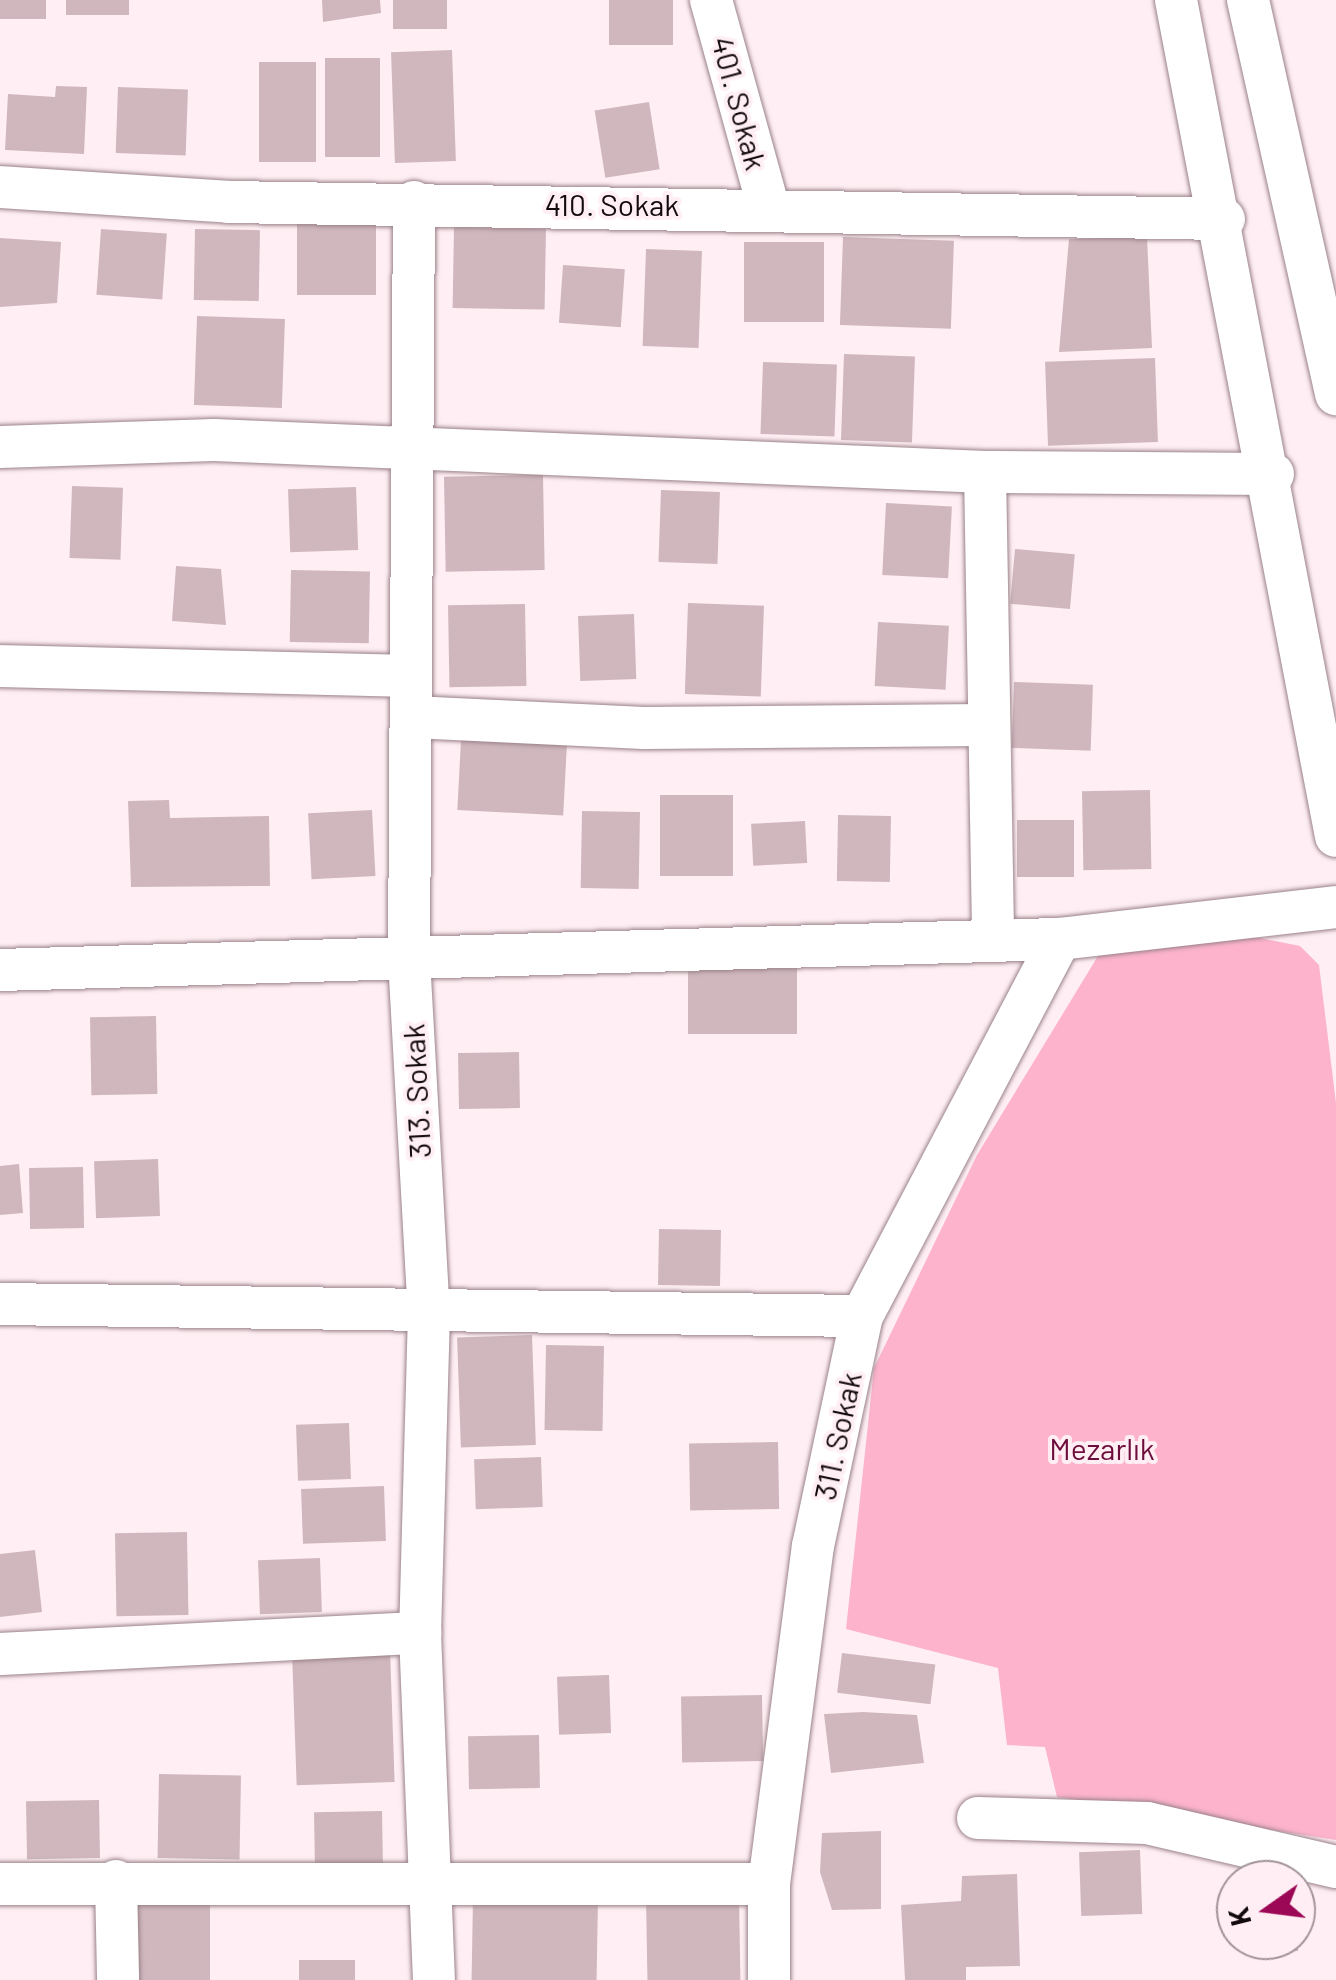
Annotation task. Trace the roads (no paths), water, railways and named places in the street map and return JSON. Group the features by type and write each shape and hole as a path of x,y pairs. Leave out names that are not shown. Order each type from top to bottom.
{"street":[{"name":"401. Sokak","path":"711,0 768,205"},
{"path":"1176,0 1224,218 1273,474 1336,836"},
{"path":"1248,0 1336,394"},
{"name":"410. Sokak","path":"0,187 414,202 768,205 1224,218"},
{"name":"313. Sokak","path":"414,202 409,960 429,1312 420,1633 434,1980"},
{"path":"0,447 412,447 985,472 1273,474"},
{"path":"985,472 984,725 992,941"},
{"path":"0,666 411,696 644,728 984,725"},
{"path":"0,970 1060,939 1336,907"},
{"name":"311. Sokak","path":"769,1980 769,1884 813,1546 862,1316 1060,939"},
{"path":"0,1304 862,1316"},
{"path":"0,1654 420,1633"},
{"path":"978,1818 1147,1822 1336,1867"},
{"path":"0,1884 116,1880 431,1887 769,1884"},
{"path":"116,1880 118,1980"}],"park label":[{"name":"Mezarlık","path":"1102,1448"}]}
